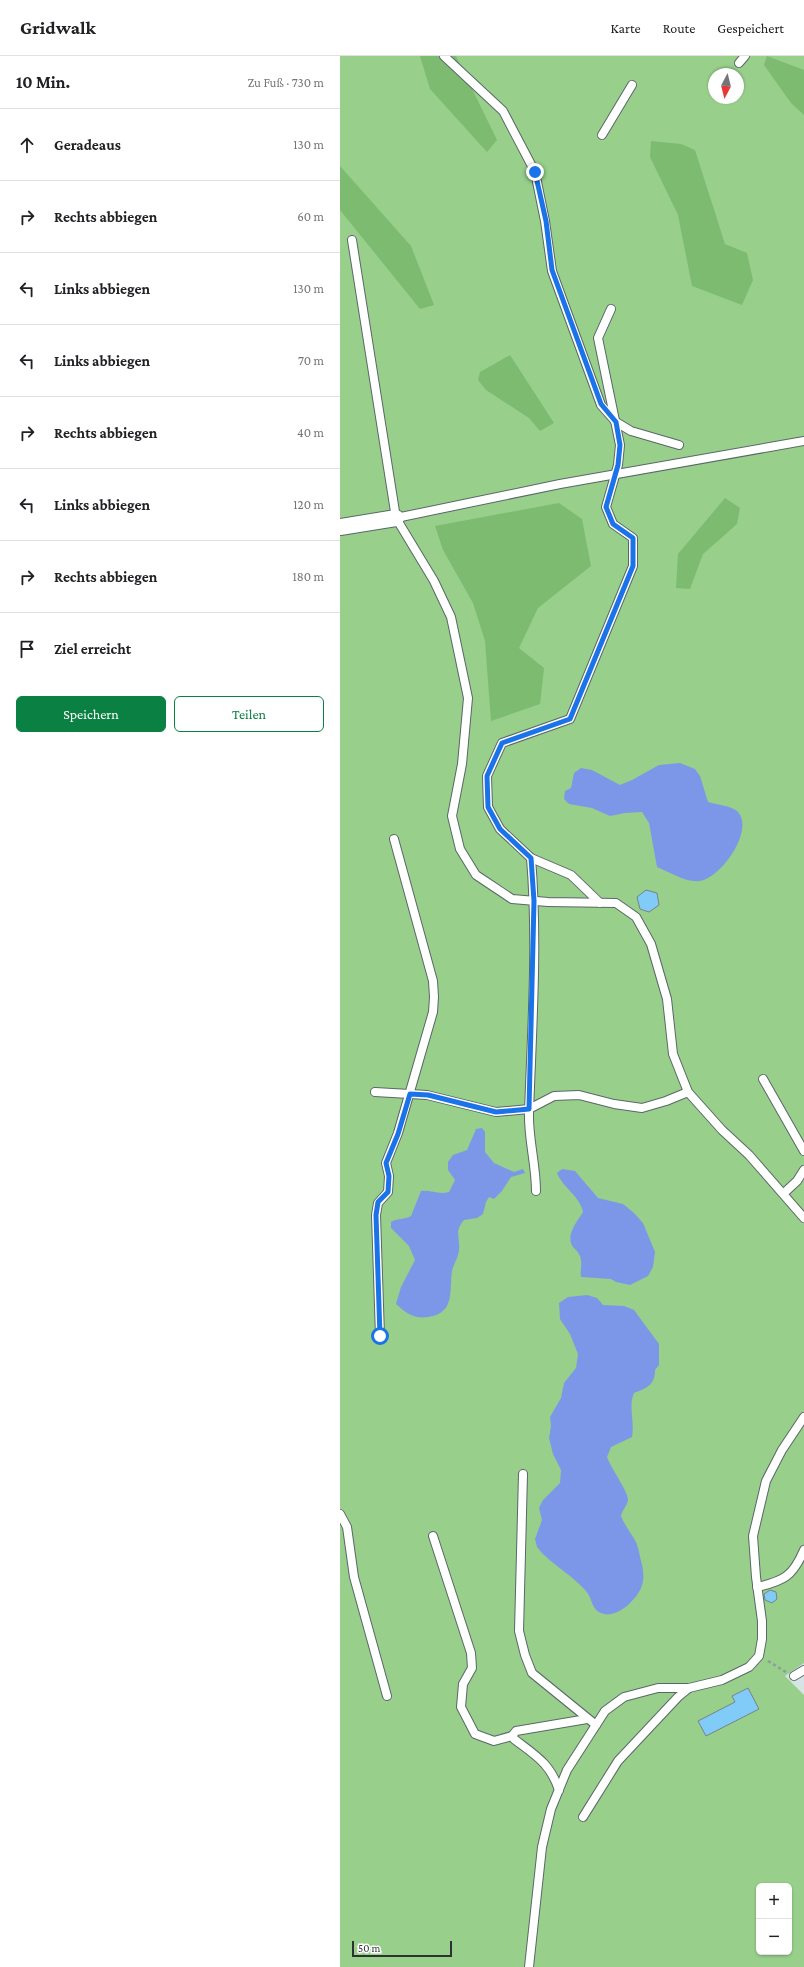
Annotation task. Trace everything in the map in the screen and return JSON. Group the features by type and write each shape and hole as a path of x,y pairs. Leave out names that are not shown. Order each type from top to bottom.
{"street":[{"path":"340,527 396,518"}],"lane":[{"path":"444,56 503,111 535,172 546,221 552,270 601,404 616,422 631,431 679,446"},
{"path":"739,63 745,56"},
{"path":"602,135 632,85"},
{"path":"352,240 396,518 434,581 451,618 460,654 468,698 462,764 452,816 460,849 476,875 512,899 616,903 636,917 651,944 667,999 673,1054 688,1092 784,1193 804,1218"},
{"path":"600,903 571,875 531,858 500,829 488,807 487,776 502,743 570,719 633,566 633,538 613,524 606,507 618,465 620,445 598,338 611,310"},
{"path":"396,518 615,474 804,441"},
{"path":"380,1336 376,1215 378,1202 388,1192 389,1176 386,1163 398,1134 410,1094 433,1012 434,997 433,981 394,839"},
{"path":"531,858 534,901 529,1109 530,1134 536,1171 536,1191"},
{"path":"763,1079 804,1151"},
{"path":"375,1092 428,1095 496,1112 529,1109 554,1096 579,1095 614,1104 642,1108 666,1101 688,1092"},
{"path":"784,1193 796,1182 804,1170"},
{"path":"529,1967 542,1847 551,1809 567,1770 604,1711 624,1697 658,1688 689,1688 722,1680 749,1667 759,1656 762,1639 762,1621 757,1587 753,1536 766,1481 782,1450 804,1417"},
{"path":"523,1474 519,1631 524,1655 532,1673 596,1725"},
{"path":"340,1514 347,1527 354,1577 387,1696"},
{"path":"433,1536 471,1653 472,1668 463,1684 461,1707 475,1734 494,1741 512,1736 516,1731 587,1719"},
{"path":"757,1587 773,1584 788,1576 797,1567 804,1550"},
{"path":"794,1676 804,1670"},
{"path":"583,1816 618,1761 678,1697 689,1688"},
{"path":"512,1736 514,1740 547,1765 555,1778 559,1790"}],"path":[{"path":"759,1656 794,1676"}],"green space":[{"path":"340,56 804,56 804,1663 785,1676 804,1695 804,1967 340,1967"},
{"path":"420,56 456,56 497,140 487,152 430,89"},
{"path":"767,56 804,70 804,115 791,103 764,65"},
{"path":"651,141 681,144 695,150 725,244 747,253 753,280 742,305 692,286 678,215 650,157"},
{"path":"340,166 411,246 434,305 420,309 340,210"},
{"path":"510,355 554,423 540,431 529,418 486,390 478,380 480,372"},
{"path":"725,498 740,508 737,524 703,554 690,589 676,588 678,554"},
{"path":"559,503 582,519 591,566 538,608 519,648 544,668 540,704 491,721 485,641 473,603 443,550 435,526"}],"water":[{"path":"680,763 695,769 700,776 708,802 734,809 742,819 742,829 734,852 717,871 708,878 700,881 684,879 657,867 649,823 642,812 610,816 592,808 569,804 564,799 565,791 571,788 574,773 581,768 592,770 620,785 659,765"},
{"path":"482,1128 485,1132 485,1152 494,1163 514,1172 523,1169 525,1173 511,1177 502,1191 494,1199 489,1197 483,1214 477,1218 464,1220 459,1227 459,1252 452,1271 447,1306 437,1315 428,1317 414,1316 407,1313 396,1304 401,1287 415,1260 409,1246 391,1228 391,1222 411,1216 421,1191 442,1193 449,1192 455,1180 448,1170 448,1162 453,1155 467,1150 476,1129"},
{"path":"562,1169 575,1171 598,1198 623,1204 643,1223 655,1252 653,1267 648,1276 630,1285 616,1282 611,1279 581,1277 580,1257 573,1247 570,1238 575,1224 583,1212 579,1201 563,1183 557,1173"},
{"path":"587,1295 597,1298 603,1305 624,1306 634,1310 659,1344 659,1365 655,1370 652,1383 634,1393 632,1398 632,1437 611,1447 607,1457 628,1499 621,1516 637,1544 642,1564 643,1582 638,1593 627,1606 614,1613 607,1614 604,1614 594,1608 586,1591 542,1553 537,1547 535,1539 542,1520 539,1508 543,1500 560,1483 561,1470 553,1454 549,1438 551,1426 550,1417 561,1398 564,1383 576,1368 578,1354 570,1334 560,1319 559,1303 568,1297"}],"building":[{"path":"646,890 657,893 659,905 649,912 640,909 637,897"},
{"path":"770,1590 776,1592 777,1599 772,1603 765,1600 764,1594"},
{"path":"748,1688 759,1709 706,1736 698,1721 735,1702 732,1696"}],"route":[{"path":"380,1336 376,1215 378,1202 388,1192 389,1176 386,1163 398,1134 410,1094 428,1095 461,1105 496,1112 529,1109 534,901 531,858 500,829 488,807 487,776 502,743 538,728 570,719 633,566 633,538 613,524 606,507 618,465 620,445 616,422 601,404 552,270 546,221 535,172"}]}
